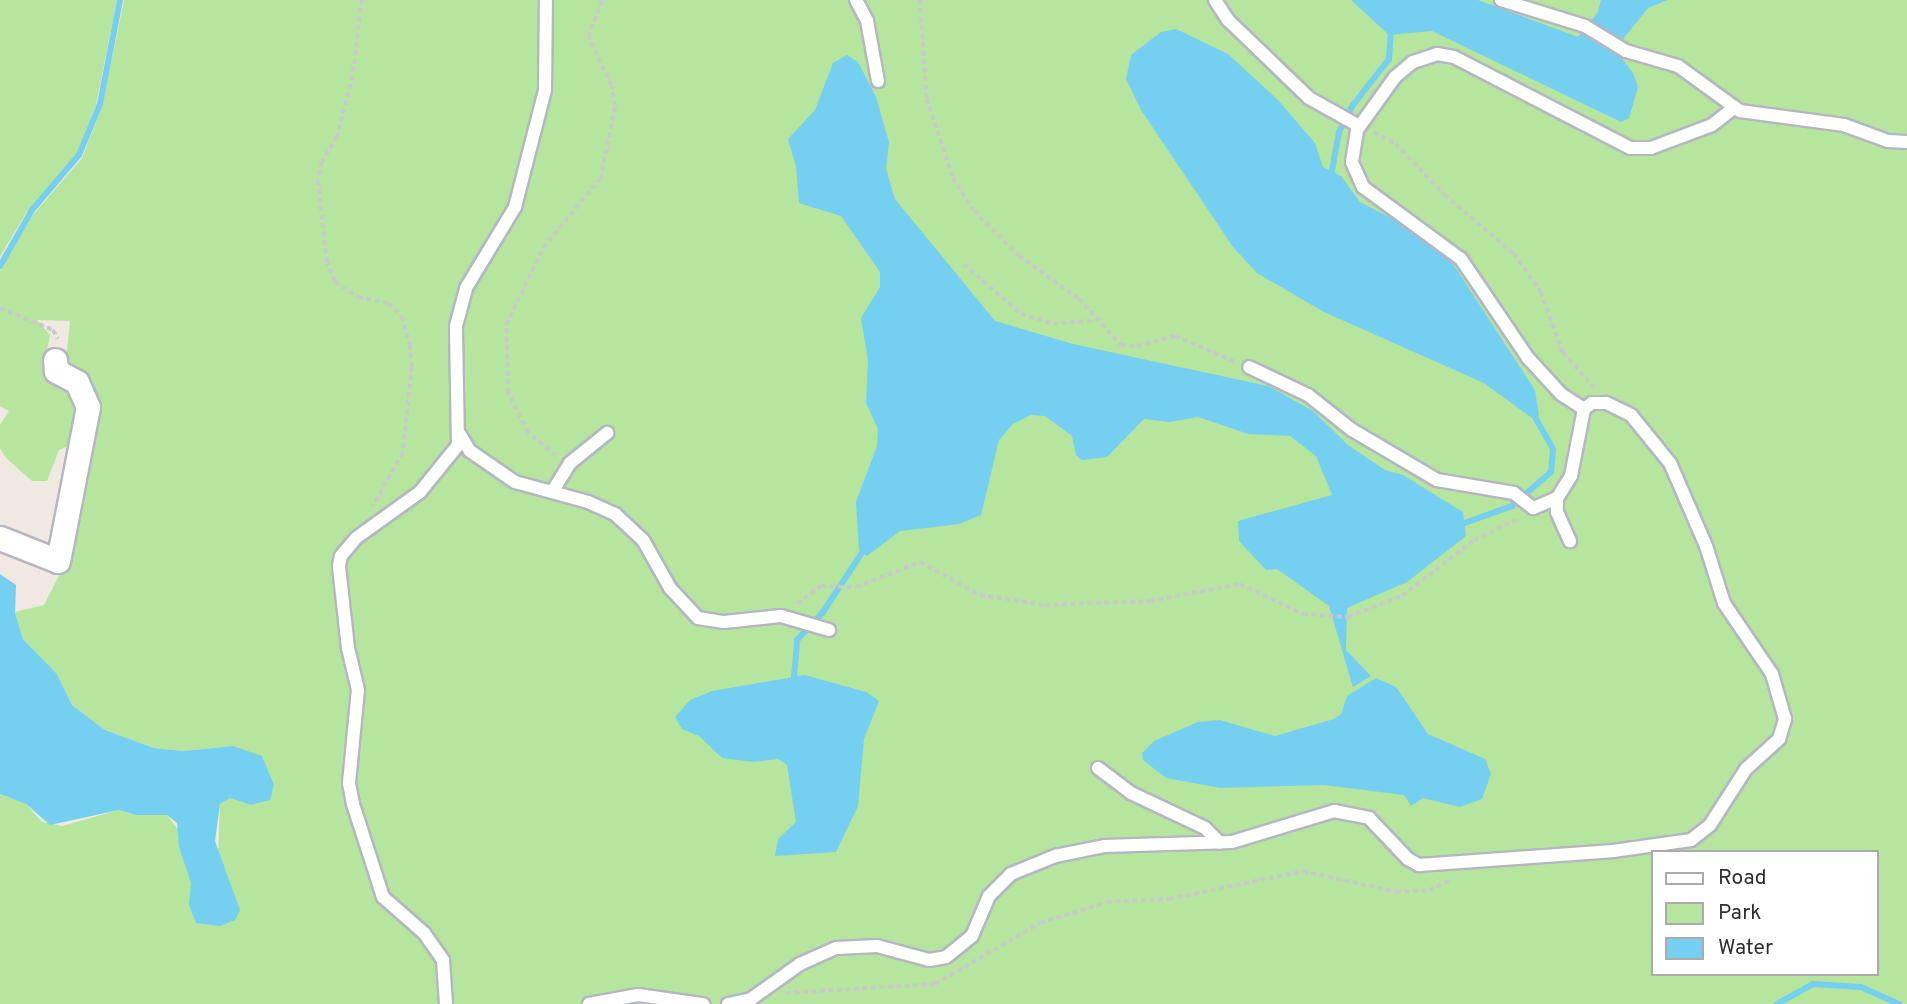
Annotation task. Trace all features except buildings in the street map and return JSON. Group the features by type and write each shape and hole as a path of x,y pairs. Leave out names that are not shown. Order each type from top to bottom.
{"street":[{"path":"0,538 58,561 88,407 77,382 56,371 55,359"}],"lane":[{"path":"446,1004 443,960 424,933 383,897 353,804 349,783 358,691 348,649 339,566 341,556 356,538 393,516 451,460 460,433 456,326 466,288 515,207 545,90 546,0"},
{"path":"856,0 867,21 878,81"},
{"path":"1215,0 1228,20 1309,98 1334,115 1356,125"},
{"path":"1501,0 1585,26 1619,47 1678,66 1702,80 1734,108 1844,125 1888,141 1907,142"},
{"path":"728,1004 756,996 800,964 836,948 877,946 929,960 946,957 972,936 998,883 1055,856 1135,844 1220,843 1251,838 1316,814 1351,811 1369,818 1408,859 1419,865 1691,840 1710,825 1746,769 1779,739 1784,728 1772,674 1724,603 1706,546 1670,463 1630,415 1616,405 1588,406 1560,394 1528,358 1461,259 1363,187 1352,162 1356,125 1395,77 1413,62 1437,54 1454,57 1630,148 1651,148 1712,125 1734,108"},
{"path":"1249,367 1308,394 1352,430 1437,480 1514,493 1530,507 1557,498"},
{"path":"1570,541 1557,512 1557,498 1571,476 1588,406"},
{"path":"460,433 470,451 515,482 615,514 643,541 674,595 698,618 724,622 785,618 828,630"},
{"path":"551,492 565,468 607,433"},
{"path":"1098,768 1131,793 1205,828 1220,843"},
{"path":"589,1004 638,995 703,1004"}],"path":[{"path":"362,0 353,76 337,137 322,162 318,181 327,261 335,282 358,297 389,303 402,317 410,345 412,367 403,453 372,509"},
{"path":"565,468 528,433 508,393 506,325 543,248 600,179 615,106 611,86 588,37 602,0"},
{"path":"920,0 924,83 953,178 992,230 1019,256 1079,299 1121,345 1137,346 1175,336 1249,367"},
{"path":"1356,125 1395,144 1445,195 1514,254 1541,292 1563,354 1596,390 1588,406"},
{"path":"964,264 1021,314 1053,324 1096,320"},
{"path":"0,308 53,330 58,338 55,359"},
{"path":"785,618 821,586 847,588 920,562 980,595 1045,605 1150,601 1240,584 1303,614 1348,617 1402,596 1474,540 1530,507"},
{"path":"756,996 935,984 1007,940 1084,906 1169,899 1303,872 1361,887 1413,893 1447,882 1473,862"}],"green space":[{"path":"0,0 117,0 96,105 76,155 26,213 0,257"},
{"path":"124,0 1907,0 1907,1004 0,1004 0,794 26,804 42,822 62,826 119,810 136,815 167,815 240,910 218,855 220,804 230,798 251,805 269,800 274,785 233,746 183,751 154,748 105,730 72,705 57,674 23,639 15,612 44,605 65,564 92,419 66,362 70,321 37,320 50,335 43,370 79,396 76,442 59,450 47,481 32,481 6,458 0,448 0,425 9,411 0,406 0,271 32,216 82,158 102,107"}],"water":[{"path":"1351,0 1478,0 1578,37 1598,12 1601,0 1668,0 1648,8 1615,49 1633,73 1638,87 1629,118 1621,122 1432,31 1389,35"},
{"path":"1176,29 1228,54 1278,100 1315,143 1323,167 1341,176 1360,202 1416,231 1453,264 1535,390 1539,415 1532,418 1484,383 1324,312 1257,273 1233,247 1141,110 1126,79 1131,55 1161,32"},
{"path":"847,55 858,62 876,97 889,142 886,169 895,199 995,321 1073,344 1268,386 1313,411 1348,445 1385,470 1403,475 1463,512 1466,536 1407,582 1347,608 1346,650 1371,676 1353,687 1329,606 1277,569 1266,570 1239,541 1238,521 1332,495 1316,456 1290,436 1248,434 1198,417 1170,422 1144,419 1107,457 1082,460 1076,455 1072,436 1045,416 1031,415 1013,424 999,440 981,515 959,524 900,531 867,556 859,550 856,502 877,446 878,429 866,403 868,361 861,318 880,287 880,272 841,216 799,203 796,166 788,139 815,110 833,63"},
{"path":"0,574 16,585 15,612 23,639 57,674 72,705 105,730 154,748 183,751 233,746 262,756 274,785 270,800 251,805 230,798 220,804 215,841 240,910 235,920 220,926 196,923 189,905 191,883 179,847 177,823 167,815 136,815 119,810 50,825 26,804 0,794"},
{"path":"805,675 866,692 879,701 864,739 858,806 836,852 775,856 778,839 796,822 787,765 778,759 754,762 722,758 699,736 682,729 675,717 690,700 712,691"},
{"path":"1376,678 1396,687 1428,734 1485,759 1491,774 1482,799 1460,807 1423,798 1411,806 1404,795 1324,785 1220,788 1166,778 1143,760 1142,753 1154,741 1198,722 1220,720 1275,736 1334,719 1341,714 1347,696"}],"waterway":[{"path":"0,266 32,210 79,155 100,104 120,0"},
{"path":"1331,176 1339,132 1353,105 1389,59 1391,29"},
{"path":"1459,525 1512,506 1551,472 1553,449 1531,410"},
{"path":"794,677 797,640 823,612 865,548"},
{"path":"1777,1004 1813,984 1861,987 1899,1004"}]}
